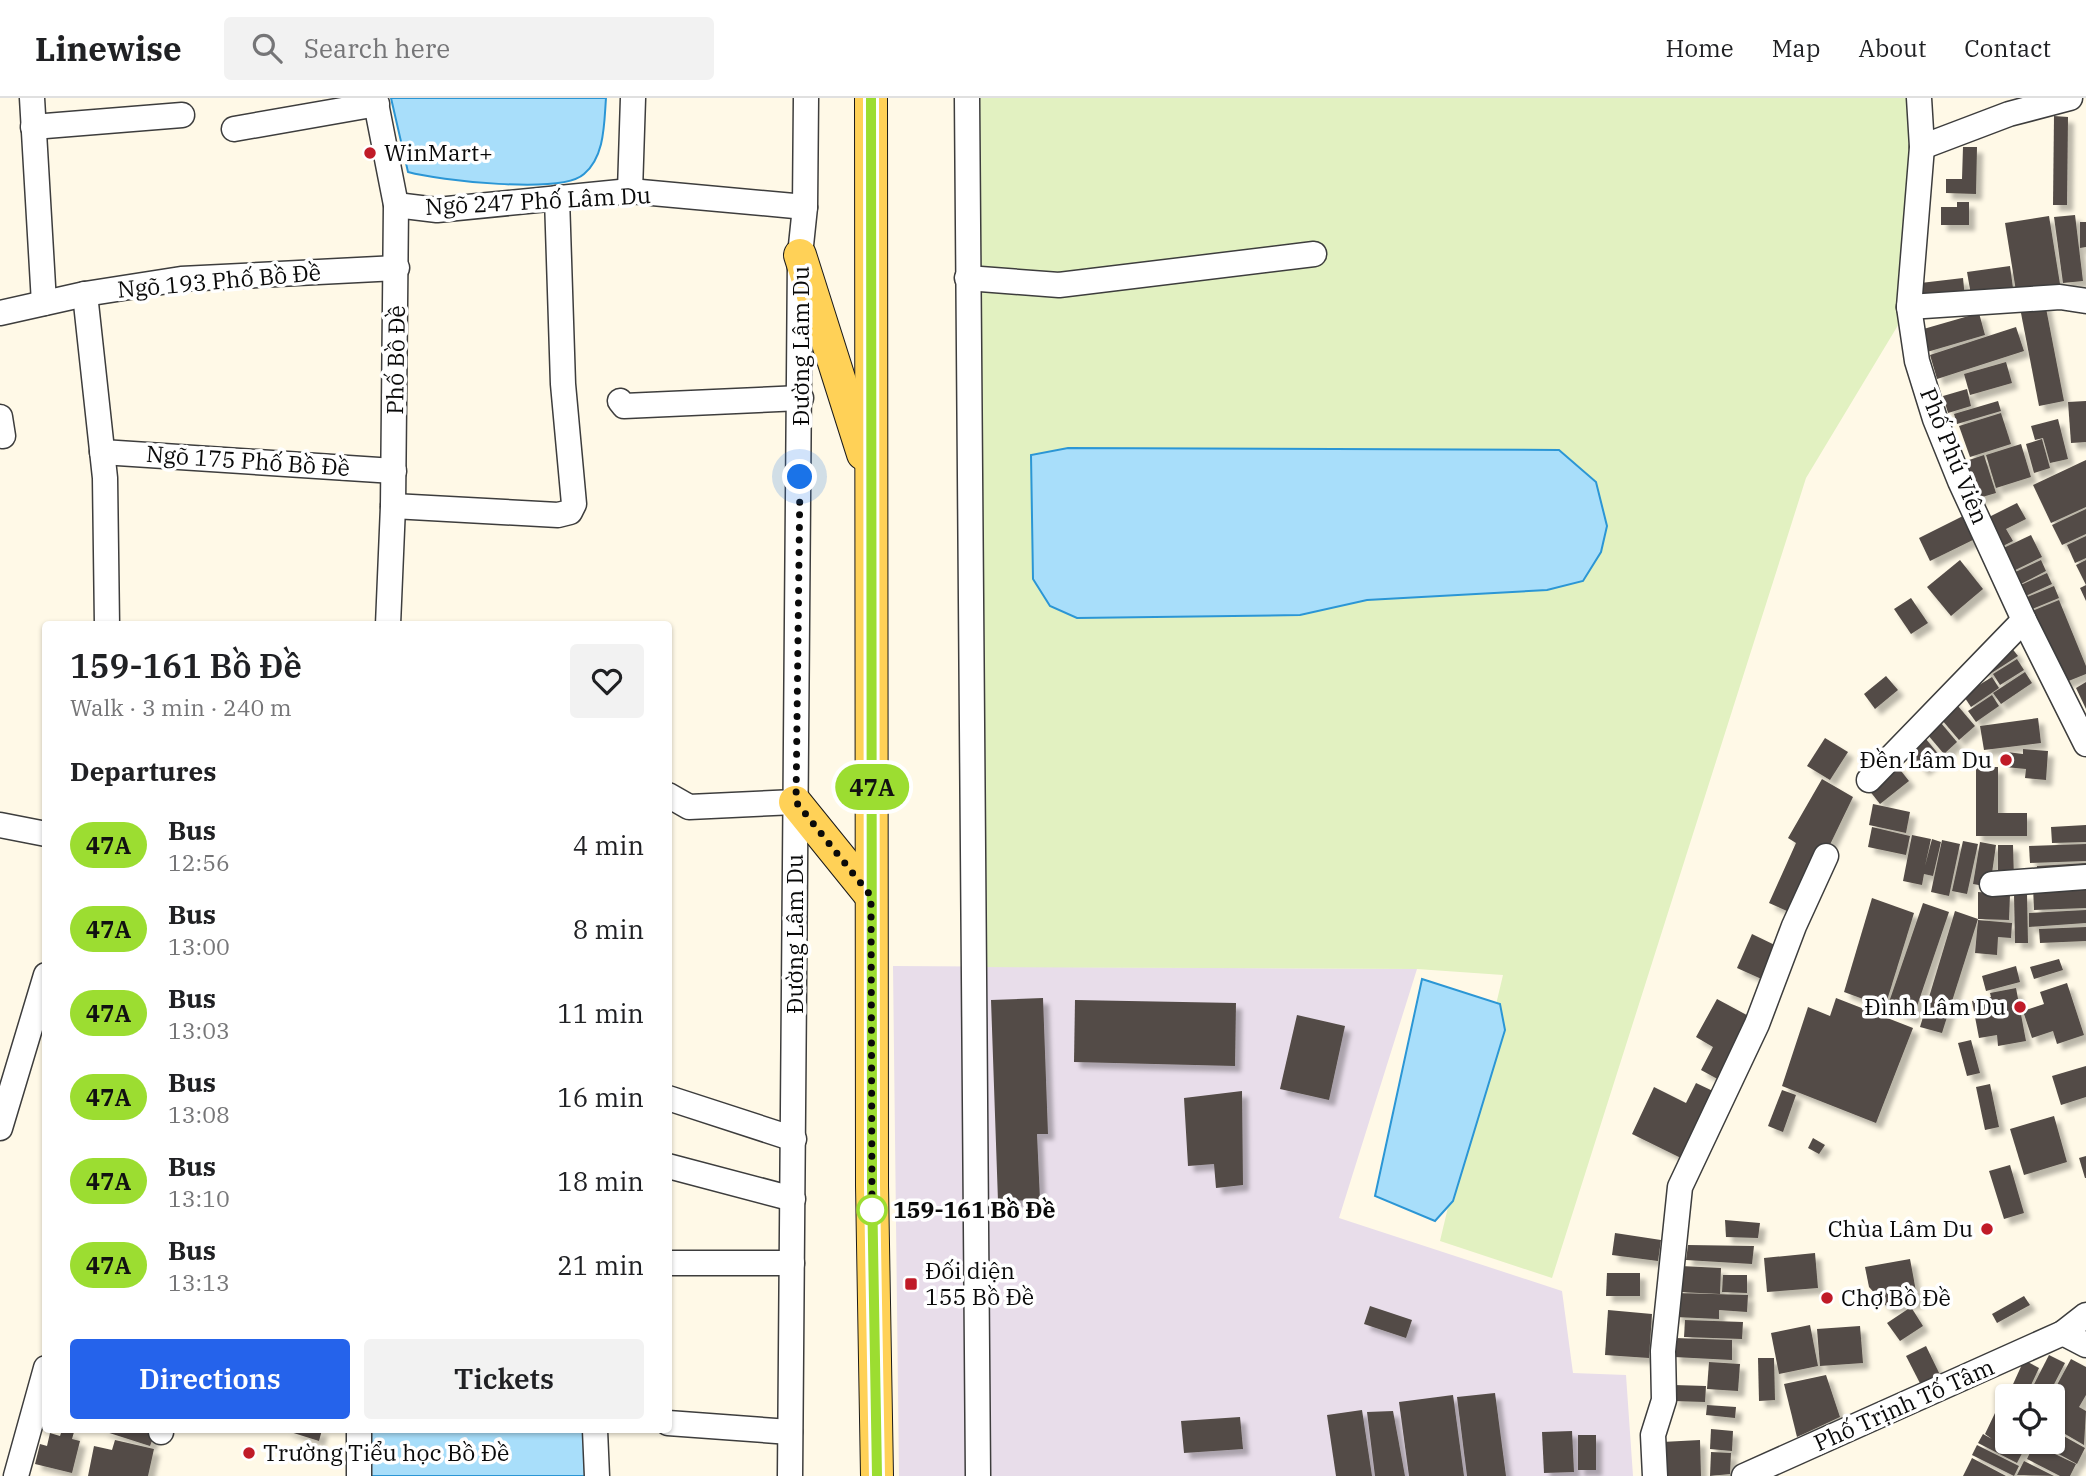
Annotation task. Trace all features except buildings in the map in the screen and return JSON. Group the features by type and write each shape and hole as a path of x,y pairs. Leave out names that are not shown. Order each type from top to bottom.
{"main road":[{"path":"871,98 871,896 877,1476"},
{"path":"800,255 872,483"},
{"path":"796,802 871,896"}],"street":[{"path":"32,98 44,303"},
{"path":"629,191 633,98"},
{"name":"Đường Lâm Du","path":"790,1476 801,398 800,255 805,207 806,98"},
{"path":"967,98 978,1476"},
{"name":"Phố Phú Viên","path":"1919,98 1922,147 1909,307 1917,361 1935,419 2024,620 2086,744"},
{"path":"1922,147 2009,114 2070,98"},
{"path":"234,129 376,101"},
{"name":"Phố Bồ Đề","path":"376,101 396,205 394,471 388,621"},
{"path":"33,127 182,115"},
{"name":"Ngõ 247 Phố Lâm Du","path":"396,205 437,210 629,191 805,207"},
{"path":"393,506 558,515 570,512 574,504 563,384 557,198"},
{"path":"967,278 1059,285 1314,254"},
{"name":"Ngõ 193 Phố Bồ Đề","path":"0,313 85,294 181,279 397,268"},
{"path":"85,294 102,452 107,621"},
{"path":"1909,307 2060,297 2086,301"},
{"path":"620,401 624,406 801,398"},
{"name":"Ngõ 175 Phố Bồ Đề","path":"102,452 394,471"},
{"path":"1869,780 2024,620"},
{"path":"672,797 689,807 796,802"},
{"path":"0,825 42,833"},
{"path":"1655,1476 1653,1435 1664,1400 1663,1351 1679,1187 1757,1024 1794,926 1826,856"},
{"path":"1992,884 2086,877"},
{"path":"0,1128 35,1050 42,1002"},
{"path":"672,1099 794,1139"},
{"path":"672,1167 793,1199"},
{"path":"672,1263 792,1263"},
{"path":"2086,1315 2063,1333 2086,1345"},
{"name":"Phố Trịnh Tố Tâm","path":"1744,1476 2063,1333"},
{"path":"16,1476 42,1382"},
{"path":"672,1423 790,1432"},
{"path":"359,1433 359,1476"},
{"path":"595,1433 597,1476"}],"shaded area":[{"path":"893,966 1417,969 1339,1218 1562,1291 1573,1373 1626,1375 1633,1476 899,1476"}],"green space":[{"path":"966,98 1916,98 1909,307 1806,478 1552,1278 1440,1241 1503,975 1417,969 974,967"}],"water":[{"path":"391,98 606,98 604,129 600,149 591,167 571,180 526,185 471,182 408,172"},
{"path":"1068,448 1559,450 1596,482 1607,526 1601,552 1583,581 1547,590 1367,600 1300,615 1077,618 1050,606 1033,579 1031,455"},
{"path":"1422,979 1500,1004 1505,1030 1453,1201 1435,1221 1375,1196"},
{"path":"367,1433 584,1433 585,1476 366,1476"}],"bus line":[{"name":"47A","path":"871,98 872,1186 877,1476"}],"place":[{"name":"WinMart+","path":"370,153"},
{"name":"Đền Lâm Du","path":"2006,760"},
{"name":"Đình Lâm Du","path":"2020,1007"},
{"name":"159-161 Bồ Đề","path":"872,1210"},
{"name":"Chùa Lâm Du","path":"1987,1229"},
{"name":"Đối diện 155 Bồ Đề","path":"911,1284"},
{"name":"Chợ Bồ Đề","path":"1827,1298"},
{"name":"Trường Tiểu học Bồ Đề","path":"249,1453"}],"route":[{"path":"800,477 796,802 871,896 872,1210"}]}
